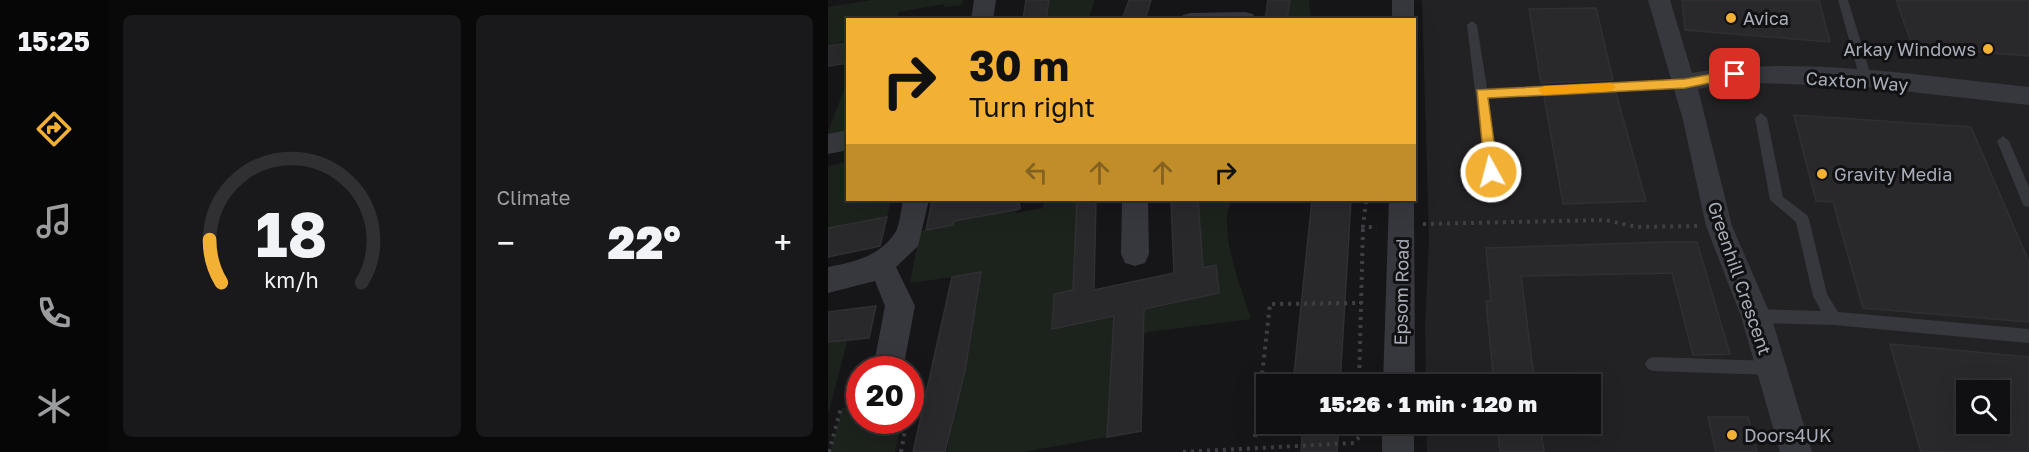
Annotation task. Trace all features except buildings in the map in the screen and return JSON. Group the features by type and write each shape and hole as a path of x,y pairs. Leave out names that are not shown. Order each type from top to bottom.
{"street":[{"path":"982,18 986,0"},
{"path":"1403,0 1403,18"},
{"name":"Greenhill Crescent","path":"1659,0 1685,83 1719,226 1756,315 1796,452"},
{"name":"Caxton Way","path":"1685,83 1735,74 1866,80 2029,96"},
{"path":"828,144 846,140"},
{"path":"828,279 866,272 881,264 908,238 916,201"},
{"path":"1135,201 1135,254"},
{"name":"Epsom Road","path":"1399,374 1402,213"},
{"path":"881,264 900,306 890,356"},
{"path":"1398,434 1398,452"}],"lane":[{"path":"1843,0 1866,80"},
{"path":"1472,25 1491,172"},
{"path":"1482,93 1685,83"},
{"path":"1761,118 1778,200 1802,219 1820,296 1834,318"},
{"path":"2002,141 2029,202"},
{"path":"1756,315 1834,318 2029,336"},
{"path":"1653,364 1771,368"}],"path":[{"path":"1402,213 1605,220 1637,227 1719,226"},
{"path":"1359,374 1363,227"},
{"path":"1255,437 1270,304 1362,303"},
{"path":"829,452 840,408"},
{"path":"901,452 904,434"},
{"path":"1183,452 1263,450 1354,443 1361,434"}],"shaded area":[{"path":"871,0 963,0 962,5 944,7 944,4 899,12 896,18 846,18 846,41 828,46 828,7"},
{"path":"1048,0 1095,0 1088,18 1046,18"},
{"path":"1290,0 1309,0 1311,18 1287,18"},
{"path":"1422,0 2029,0 2029,452 1427,452 1427,434 1601,434 1601,374 1426,374 1425,326 1429,238"},
{"path":"846,85 846,134 828,136"},
{"path":"846,162 846,201 891,201 887,217 828,228 828,166"},
{"path":"1044,201 1077,201 1073,290 1052,329 1218,293 1216,265 1203,268 1198,201 1232,201 1227,226 1229,242 1251,319 1148,332 1112,345 1107,437 1023,452 947,452 981,273 910,283 920,231 953,225 954,221 1016,210 1016,213 1043,208"},
{"path":"848,338 829,411 828,411 828,342"},
{"path":"846,407 846,434 899,434 895,452 830,452 842,408"}],"slow traffic":[{"path":"1544,90 1611,87"}],"place":[{"name":"Avica","path":"1731,18"},
{"name":"Arkay Windows","path":"1988,49"},
{"name":"Gravity Media","path":"1822,174"},
{"name":"Doors4UK","path":"1732,435"}],"route":[{"path":"1491,172 1482,93 1685,83 1735,74"}]}
